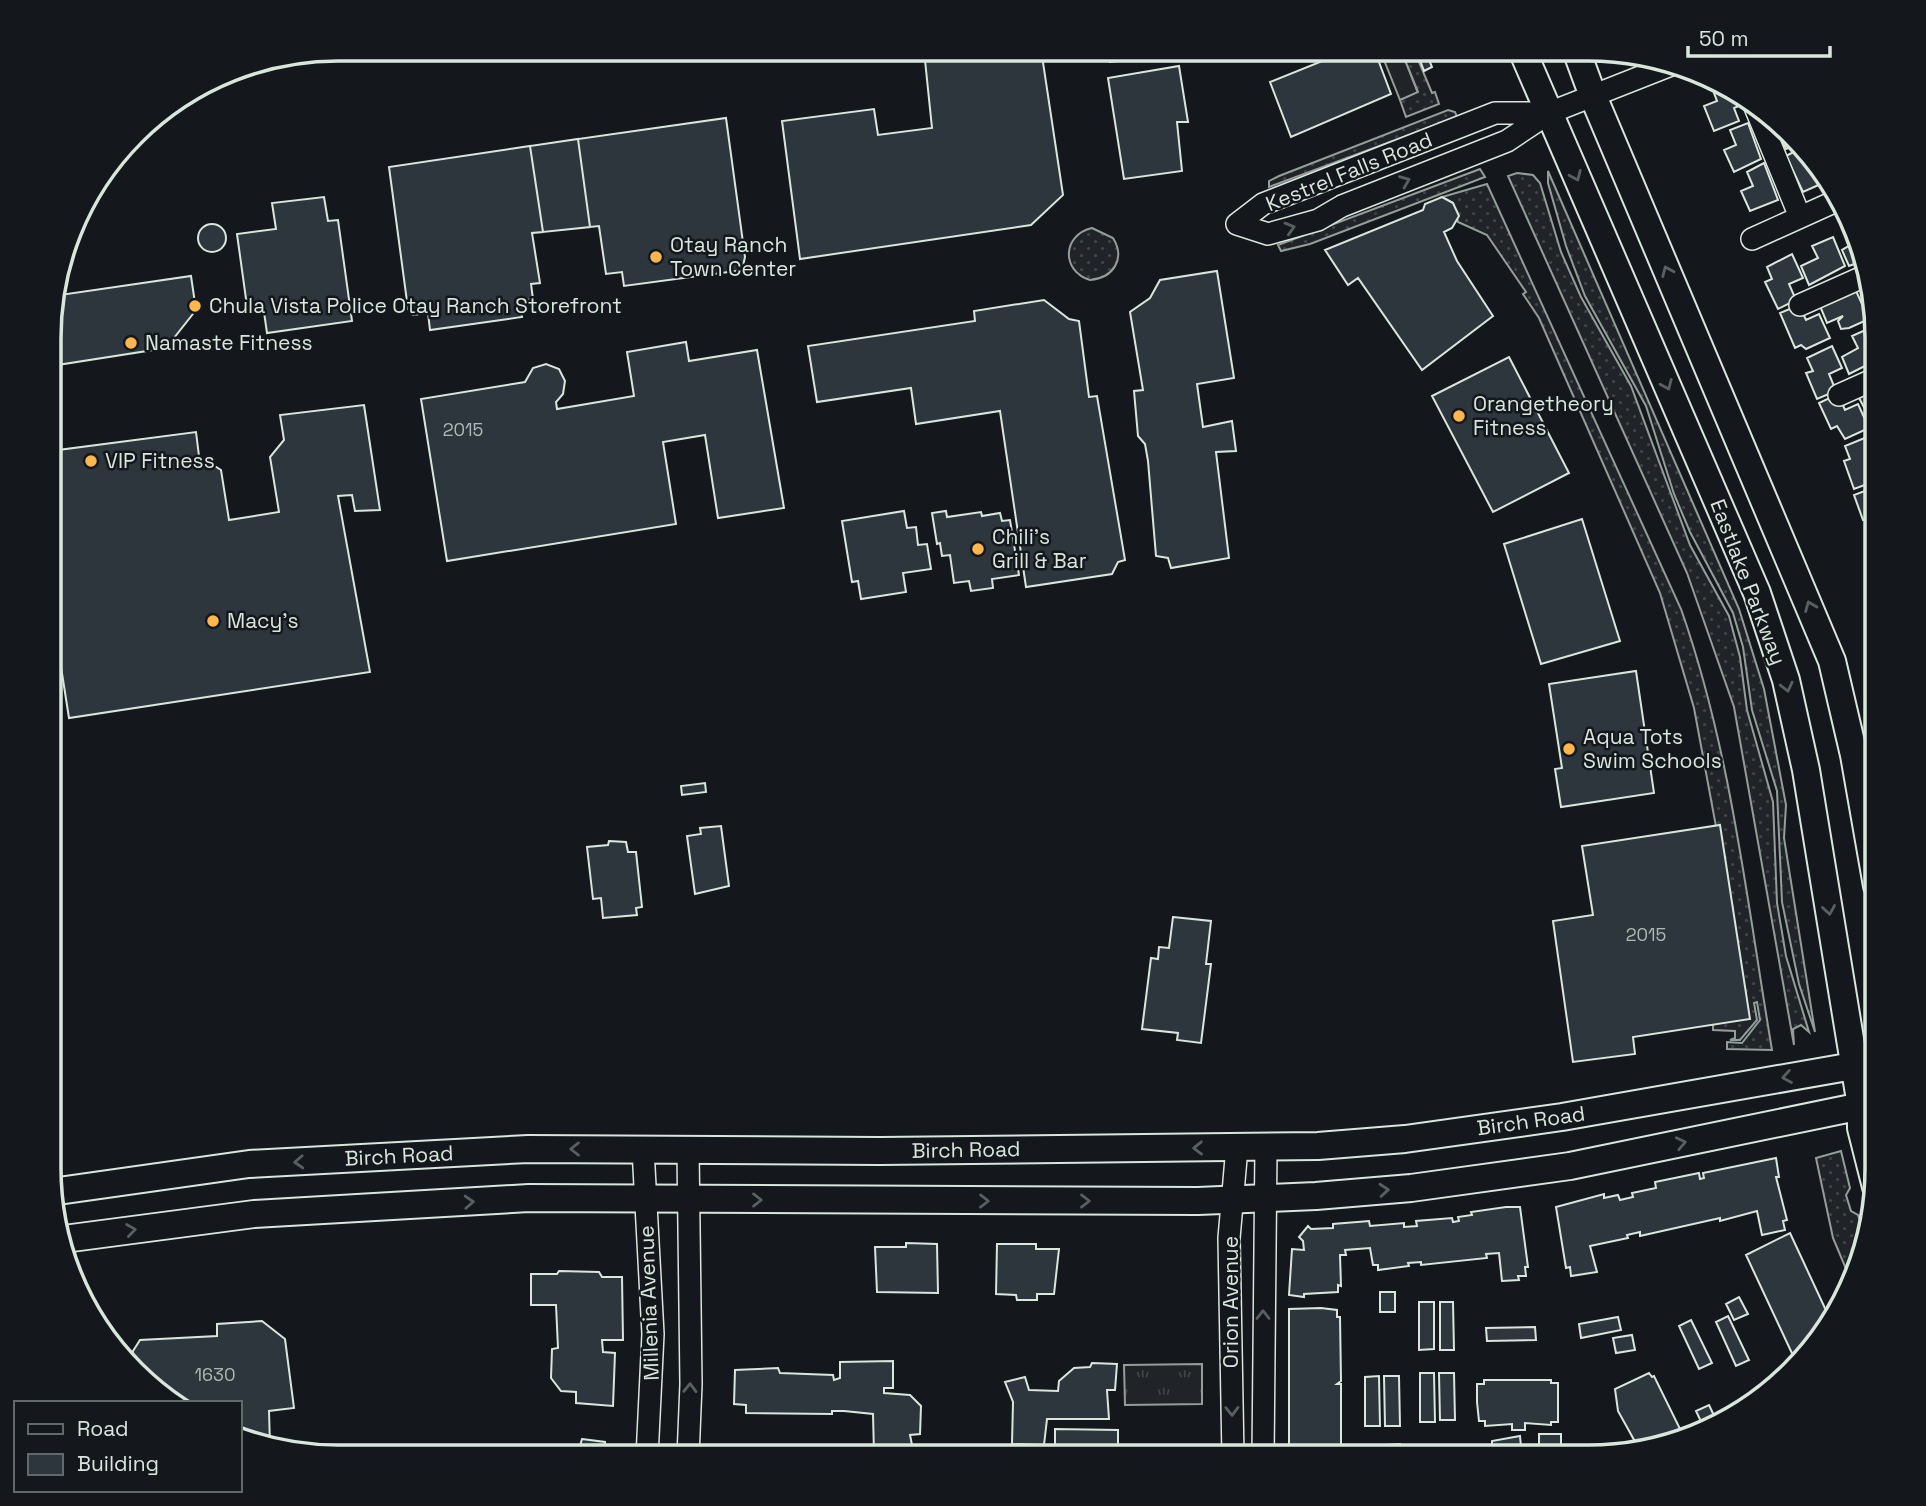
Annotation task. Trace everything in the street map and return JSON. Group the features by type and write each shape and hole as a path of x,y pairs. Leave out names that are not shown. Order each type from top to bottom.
{"main road":[{"name":"Eastlake Parkway","path":"1527,61 1758,593 1786,680 1865,1063"},
{"path":"1580,61 1592,96 1832,662 1854,755 1865,818"},
{"name":"Birch Road","path":"62,1190 249,1164 528,1149 1266,1147 1405,1139 1562,1117 1865,1063"},
{"path":"71,1238 254,1214 529,1198 1264,1199 1410,1188 1570,1166 1865,1106"},
{"name":"Eastlake Parkway","path":"1865,1116 1861,1128 1865,1144"}],"street":[{"name":"Kestrel Falls Road","path":"1549,114 1495,114 1263,204 1237,224 1268,234 1318,220 1342,206 1507,141 1549,114 1657,70"},
{"path":"1761,123 1800,217"},
{"path":"1752,239 1830,204"},
{"path":"1800,304 1858,279"},
{"path":"1839,395 1865,383"},
{"name":"Orion Avenue","path":"1233,1445 1229,1238 1237,1147"},
{"name":"Orion Avenue","path":"1262,1445 1266,1147"},
{"name":"Millenia Avenue","path":"643,1149 653,1334 648,1445"},
{"name":"Millenia Avenue","path":"688,1150 691,1384 688,1445"}],"green space":[{"path":"1384,61 1405,61 1418,93 1400,100"},
{"path":"1405,61 1419,61 1439,104 1406,117 1400,100 1418,92"},
{"path":"1448,110 1455,112 1457,117 1269,187 1269,181 1279,176"},
{"path":"1480,169 1485,177 1310,244 1281,251 1278,245"},
{"path":"1548,171 1739,609 1764,689 1786,805 1784,838 1815,1032 1799,984 1782,902 1777,791 1752,710 1743,647 1733,613 1690,532 1674,494 1646,406 1585,296 1566,246 1548,183"},
{"path":"1517,173 1533,175 1540,183 1561,252 1581,297 1631,386 1690,545 1729,616 1740,657 1747,710 1773,802 1777,903 1786,956 1809,1032 1801,1025 1793,1029 1794,1045 1734,707 1687,573 1508,176"},
{"path":"1487,184 1681,609 1713,717 1725,772 1772,1050 1727,1049 1727,1042 1742,1043 1760,1020 1757,1002 1754,1003 1757,1020 1740,1040 1730,1040 1735,1038 1735,1031 1713,1030 1717,832 1694,708 1660,593 1539,318 1523,294 1526,292 1487,235 1458,222 1453,203 1442,197"},
{"path":"1092,228 1113,238 1117,246 1118,260 1105,276 1090,280 1074,269 1069,253 1075,238"},
{"path":"1841,1151 1850,1188 1846,1195 1851,1211 1858,1215 1859,1219 1846,1269 1833,1238 1816,1158"},
{"path":"1202,1364 1202,1404 1125,1405 1124,1365"}],"building":[{"path":"925,61 1043,61 1063,195 1031,225 800,259 782,121 874,109 878,135 932,128"},
{"path":"1322,61 1379,61 1391,94 1291,137 1270,82"},
{"path":"1420,61 1430,61 1432,67 1424,71"},
{"path":"1179,66 1188,122 1177,122 1182,171 1124,179 1108,78"},
{"path":"1714,93 1739,106 1734,108 1739,121 1714,131 1704,106 1717,101"},
{"path":"726,118 745,257 743,266 736,271 624,286 622,272 606,274 599,226 590,227 578,139"},
{"path":"1748,123 1761,159 1734,172 1724,150 1736,145 1730,130"},
{"path":"578,139 590,227 543,232 530,146"},
{"path":"530,146 543,232 532,233 540,283 531,284 533,299 520,301 522,317 430,330 428,313 413,315 408,309 389,167"},
{"path":"1793,152 1819,185 1803,192 1786,156"},
{"path":"1764,163 1778,200 1750,211 1741,191 1753,186 1747,172"},
{"path":"324,197 328,221 338,220 352,321 267,333 264,312 246,299 237,234 276,229 272,203"},
{"path":"1442,197 1453,203 1459,216 1452,228 1444,232 1457,261 1493,316 1422,370 1358,278 1348,285 1325,250 1423,210 1425,204"},
{"path":"212,224 222,228 226,238 222,248 212,252 202,248 198,238 202,228"},
{"path":"1833,237 1845,266 1809,285 1801,266 1818,258 1812,246"},
{"path":"1849,246 1854,264 1849,266 1842,250"},
{"path":"1792,254 1803,278 1789,284 1796,300 1778,309 1765,282 1772,279 1767,267"},
{"path":"1217,271 1234,378 1197,384 1203,427 1232,421 1236,451 1216,452 1229,558 1171,568 1168,558 1156,556 1148,461 1145,444 1138,436 1134,391 1143,390 1130,312 1150,298 1160,280"},
{"path":"191,276 196,310 166,348 61,364 65,294"},
{"path":"1856,291 1862,305 1864,321 1841,329 1838,321 1843,316 1827,323 1820,306"},
{"path":"1044,300 1069,319 1079,321 1089,397 1097,396 1125,560 1118,562 1112,574 1026,587 1000,411 916,424 911,388 817,402 808,346 975,321 974,311"},
{"path":"1799,305 1806,320 1819,314 1830,338 1806,349 1801,345 1795,348 1780,313"},
{"path":"1865,330 1865,366 1849,374 1842,357 1858,348 1852,336"},
{"path":"686,342 689,361 757,350 784,508 718,518 705,435 663,442 676,524 447,561 421,399 525,382 533,368 546,364 559,369 565,381 563,394 556,402 557,409 634,396 627,352"},
{"path":"1832,346 1842,368 1829,374 1836,391 1817,399 1806,373 1813,371 1807,358"},
{"path":"1509,357 1569,473 1493,512 1432,396"},
{"path":"1865,393 1865,409 1858,396"},
{"path":"1838,394 1845,410 1858,404 1865,419 1865,430 1845,439 1837,426 1831,429 1819,403"},
{"path":"364,405 380,510 355,511 352,495 338,496 370,672 69,718 61,667 61,450 196,432 199,456 221,470 229,520 279,512 270,457 284,440 280,415"},
{"path":"1865,438 1865,485 1854,489 1844,461 1850,459 1845,446"},
{"path":"1865,491 1865,519 1863,520 1854,495"},
{"path":"904,511 907,528 916,527 918,545 927,544 931,569 903,573 906,592 861,599 858,581 852,582 842,521"},
{"name":"Chili's Grill & Bar","path":"946,511 947,517 981,512 982,516 1000,513 1002,521 1010,520 1019,575 992,579 993,588 971,591 969,581 954,583 950,555 942,556 940,543 937,544 932,513"},
{"path":"1582,519 1620,641 1541,664 1504,544"},
{"path":"1636,671 1654,793 1561,807 1555,769 1562,768 1549,684"},
{"path":"705,783 706,792 682,795 681,786"},
{"path":"1720,825 1750,1019 1633,1037 1635,1054 1573,1062 1553,921 1593,915 1582,846"},
{"path":"721,826 729,886 695,894 687,836 701,834 700,828"},
{"path":"609,841 626,842 628,852 636,852 642,907 636,908 637,915 603,918 601,898 593,899 587,847 608,845"},
{"path":"1173,917 1211,921 1206,964 1211,964 1201,1043 1177,1040 1178,1033 1142,1029 1151,958 1158,959 1159,947 1169,948"},
{"path":"1776,1158 1779,1177 1776,1177 1787,1220 1783,1221 1785,1230 1762,1235 1757,1211 1640,1236 1640,1232 1627,1235 1628,1238 1590,1246 1597,1272 1571,1276 1570,1267 1566,1268 1556,1207 1604,1194 1604,1198 1618,1195 1620,1200 1633,1197 1632,1193 1656,1188 1655,1182 1699,1173 1700,1179 1704,1178 1703,1173"},
{"path":"1520,1207 1528,1267 1525,1267 1526,1276 1518,1276 1519,1280 1502,1281 1499,1253 1486,1254 1487,1258 1421,1265 1421,1262 1408,1263 1409,1266 1378,1270 1378,1265 1373,1265 1370,1248 1345,1250 1346,1255 1340,1255 1341,1286 1338,1285 1338,1292 1304,1294 1304,1297 1289,1295 1292,1249 1304,1250 1303,1241 1299,1237 1308,1226 1311,1229 1333,1228 1333,1224 1369,1221 1370,1226 1404,1223 1404,1227 1417,1226 1416,1221 1452,1218 1453,1222 1459,1221 1458,1217 1472,1215 1471,1212"},
{"path":"1790,1233 1826,1310 1792,1354 1746,1255"},
{"path":"906,1243 937,1244 938,1293 877,1292 875,1247 906,1247"},
{"path":"997,1244 1036,1244 1036,1249 1059,1249 1054,1294 1037,1294 1037,1300 1017,1300 1016,1295 996,1294"},
{"path":"559,1271 599,1272 602,1277 622,1277 623,1340 602,1340 603,1352 615,1353 613,1406 576,1403 576,1392 561,1391 551,1378 552,1349 558,1348 556,1305 531,1305 531,1274 557,1274"},
{"path":"1380,1292 1395,1292 1395,1312 1380,1312"},
{"path":"1739,1297 1748,1314 1734,1320 1726,1304"},
{"path":"1419,1302 1434,1302 1434,1349 1419,1350"},
{"path":"1440,1302 1453,1302 1454,1350 1440,1350"},
{"path":"1289,1309 1337,1310 1337,1317 1340,1317 1341,1381 1337,1384 1341,1384 1341,1445 1289,1445"},
{"path":"1728,1316 1749,1360 1736,1366 1716,1322"},
{"path":"1618,1317 1621,1330 1581,1338 1579,1324"},
{"path":"1691,1320 1712,1363 1699,1369 1679,1326"},
{"path":"262,1321 285,1339 294,1408 269,1411 270,1436 242,1428 242,1401 189,1401 170,1388 133,1353 140,1340 217,1336 217,1324"},
{"path":"1535,1327 1536,1340 1487,1341 1486,1328"},
{"path":"1632,1335 1635,1350 1616,1353 1613,1338"},
{"path":"893,1361 893,1388 884,1388 884,1393 910,1395 921,1406 920,1434 910,1435 912,1445 874,1445 873,1414 844,1411 832,1411 832,1414 746,1413 746,1405 734,1404 735,1370 778,1368 780,1373 833,1375 834,1380 840,1378 840,1362"},
{"path":"1092,1363 1117,1364 1115,1390 1107,1390 1109,1419 1047,1419 1044,1445 1012,1444 1013,1402 1005,1382 1025,1377 1029,1390 1058,1391 1059,1381 1074,1368 1090,1367"},
{"path":"1420,1373 1434,1373 1435,1422 1420,1422"},
{"path":"1439,1373 1454,1373 1455,1420 1440,1420"},
{"path":"1649,1373 1654,1376 1680,1429 1634,1440 1618,1411 1615,1389"},
{"path":"1379,1376 1380,1426 1365,1426 1365,1377"},
{"path":"1384,1376 1399,1376 1400,1426 1385,1426"},
{"path":"1484,1380 1551,1380 1551,1383 1558,1383 1558,1422 1551,1422 1551,1425 1525,1423 1525,1430 1512,1430 1512,1424 1485,1426 1485,1421 1479,1421 1477,1402 1477,1384 1484,1384"},
{"path":"1709,1405 1713,1414 1701,1421 1696,1411"},
{"path":"1055,1429 1118,1430 1118,1445 1055,1445"},
{"path":"1539,1434 1561,1434 1561,1445 1539,1445"},
{"path":"1520,1436 1521,1445 1492,1445 1492,1441"},
{"path":"582,1439 605,1442 605,1445 580,1445"}],"place":[{"name":"Otay Ranch Town Center","path":"656,257"},
{"name":"Chula Vista Police Otay Ranch Storefront","path":"195,306"},
{"name":"Namaste Fitness","path":"131,343"},
{"name":"Orangetheory Fitness","path":"1459,416"},
{"name":"VIP Fitness","path":"91,461"},
{"name":"Chili's Grill & Bar","path":"978,549"},
{"name":"Macy's","path":"213,621"},
{"name":"Aqua Tots Swim Schools","path":"1569,749"}]}
